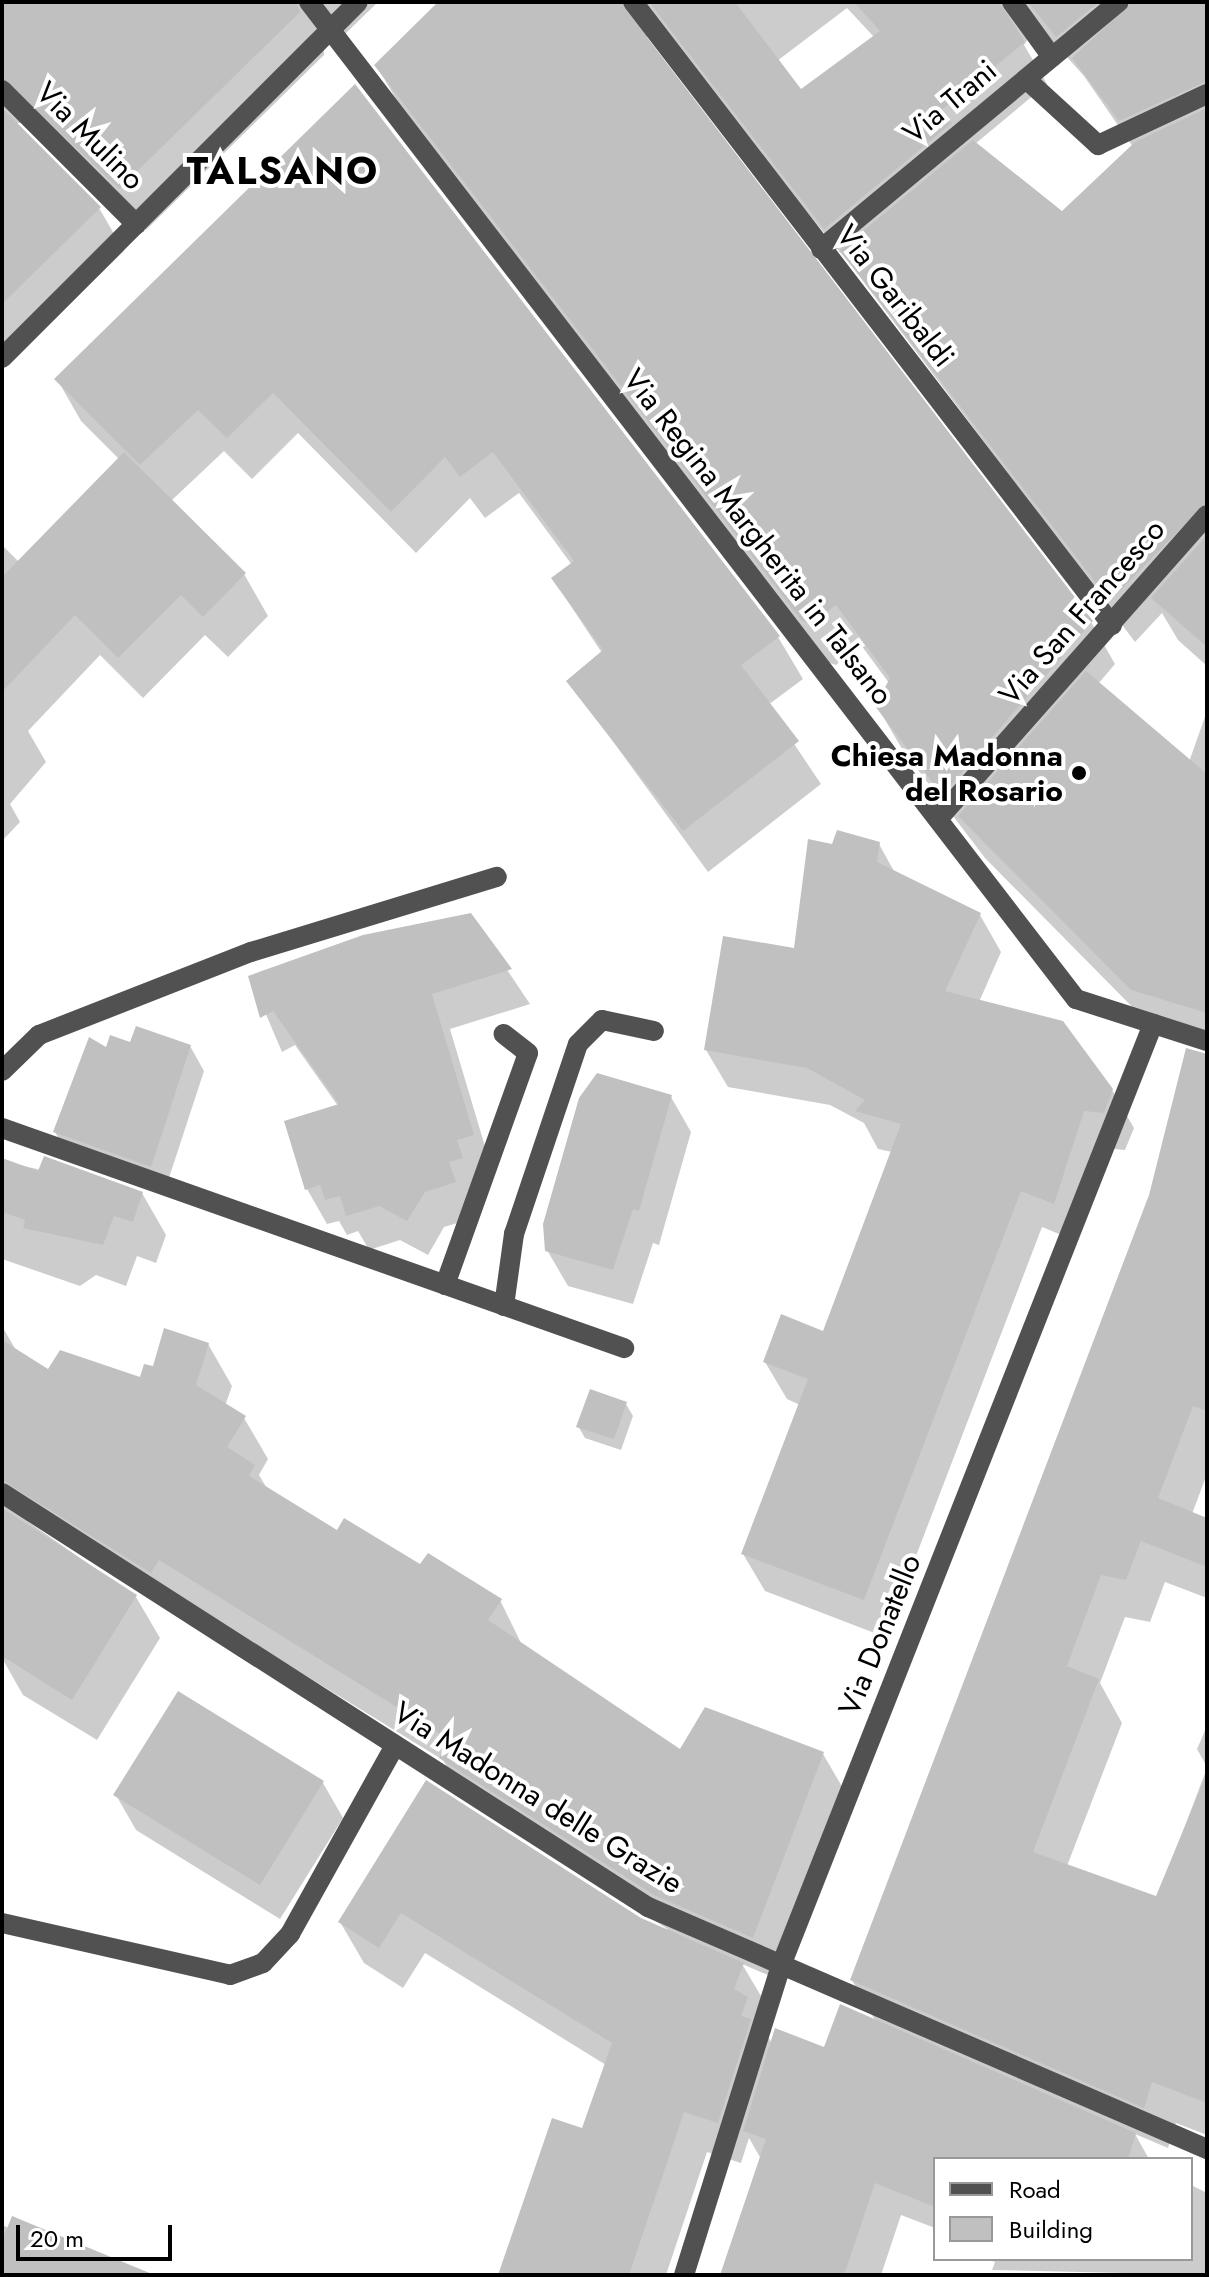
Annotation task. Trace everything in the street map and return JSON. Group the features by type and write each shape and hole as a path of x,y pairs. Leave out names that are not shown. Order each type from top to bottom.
{"street":[{"name":"Via Regina Margherita in Talsano","path":"309,2 1076,999 1207,1041"},
{"path":"2,358 358,2"},
{"name":"Via Garibaldi","path":"633,2 1112,625"},
{"path":"1012,2 1052,57"},
{"name":"Via Trani","path":"821,249 1119,2"},
{"path":"1026,79 1098,145 1207,94"},
{"name":"Via Mulino","path":"2,90 136,224"},
{"name":"Via San Francesco","path":"938,819 1207,515"},
{"path":"2,1071 54,1029 251,952 497,877"},
{"path":"504,1306 514,1234 578,1044 602,1020 654,1031"},
{"name":"Via Donatello","path":"684,2275 782,1963 1153,1024"},
{"path":"445,1285 528,1053 504,1034"},
{"path":"2,1128 624,1348"},
{"name":"Via Madonna delle Grazie","path":"2,1493 648,1907 1207,2149"},
{"path":"2,1923 230,1975 263,1963 290,1934 395,1745"}],"building":[{"path":"2,2 296,2 300,12 119,189 2,77"},
{"path":"438,2 620,2 1093,621 942,795 875,706 890,678 836,605 811,624 801,620 374,65"},
{"path":"649,2 735,2 801,89 880,31 854,2 999,2 1025,42 939,112 952,123 824,229"},
{"path":"1028,2 1099,2 1056,37"},
{"path":"1132,2 1207,2 1207,81 1119,121 1072,58"},
{"path":"355,84 780,636 741,665 799,741 683,831 566,681 603,650 551,578 574,561 493,452 460,477 445,457 391,512 273,393 227,438 198,410 140,465 54,379"},
{"path":"2,108 101,207 2,304"},
{"path":"1207,108 1207,502 1110,601 840,250 973,140 1062,211 1135,142"},
{"path":"124,452 246,573 203,617 181,595 118,658 75,615 2,692 2,577"},
{"path":"1207,535 1207,647 1151,598"},
{"path":"1086,671 1207,774 1207,1013 1131,990 958,816"},
{"path":"837,830 880,842 877,862 981,913 945,991 1063,1021 1113,1089 1104,1113 1084,1111 1054,1204 1021,1191 864,1600 741,1554 808,1379 763,1362 781,1314 823,1331 901,1124 855,1111 865,1100 807,1068 704,1050 723,936 794,948 808,839 832,844"},
{"path":"471,913 512,969 432,994 474,1135 457,1140 463,1158 449,1162 456,1182 425,1192 407,1221 379,1206 346,1216 340,1196 325,1200 320,1185 305,1190 284,1121 339,1104 273,1011 260,1018 248,976 363,935"},
{"path":"136,1026 191,1045 151,1167 53,1132 89,1037 106,1047 110,1035 130,1042"},
{"path":"1186,1048 1207,1054 1207,1411 1193,1406 1158,1498 1207,1518 1207,1567 1141,1541 1126,1580 1101,1575 1067,1666 1099,1679 1033,1852 1156,1896 1207,1773 1207,2103 1152,2082 1144,2108 850,1980 1149,1195"},
{"path":"597,1073 672,1095 639,1211 633,1209 613,1270 545,1251 543,1224 579,1098"},
{"path":"44,1156 143,1192 133,1222 114,1216 103,1245 23,1228 25,1220 2,1212 2,1158 38,1171"},
{"path":"164,1328 209,1343 196,1385 246,1416 227,1447 255,1465 249,1476 337,1530 344,1518 420,1564 428,1553 502,1599 488,1620 680,1749 705,1707 824,1752 753,1938 654,1895 439,1758 450,1740 159,1560 151,1573 2,1480 2,1340 48,1369 60,1350 140,1377 144,1364 153,1366"},
{"path":"590,1389 627,1402 614,1439 576,1427"},
{"path":"2,1508 137,1595 72,1700 2,1656"},
{"path":"178,1691 324,1781 260,1885 113,1795"},
{"path":"426,1780 641,1918 744,1963 734,1989 748,1997 741,2016 751,2019 718,2123 684,2112 629,2275 498,2275 552,2118 582,2128 612,2043 401,1913 379,1948 338,1922"},
{"path":"840,2004 1136,2133 1129,2157 933,2157 933,2206 875,2183 844,2275 720,2275 766,2139 743,2131 775,2028 824,2047"},
{"path":"12,2216 152,2275 2,2275 2,2241"}],"place":[{"name":"Chiesa Madonna del Rosario","path":"1079,773"}],"district":[{"name":"TALSANO","path":"283,171"}]}
